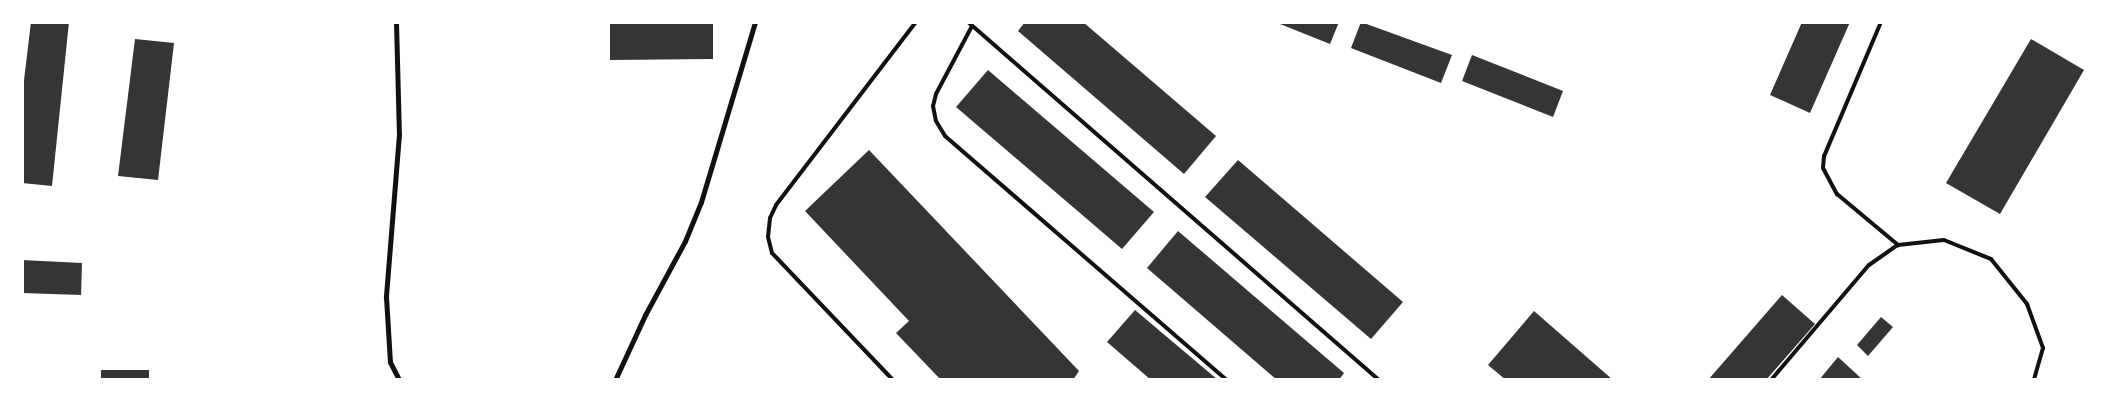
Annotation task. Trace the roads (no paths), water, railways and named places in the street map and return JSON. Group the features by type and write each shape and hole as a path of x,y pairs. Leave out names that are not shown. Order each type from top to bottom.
{"street":[{"path":"396,22 399,134 386,297 390,362 398,380"},
{"path":"615,380 645,315 685,241 701,202 755,22"}],"lane":[{"path":"893,380 772,253 768,237 770,218 776,205 916,22"},
{"path":"968,22 1379,380"},
{"path":"1881,22 1824,156 1823,168 1837,194 1898,245"},
{"path":"972,26 936,94 933,106 936,120 945,136 1228,380"},
{"path":"1771,380 1869,265 1898,245 1944,240 1991,259 2027,304 2042,348 2034,380"}]}
